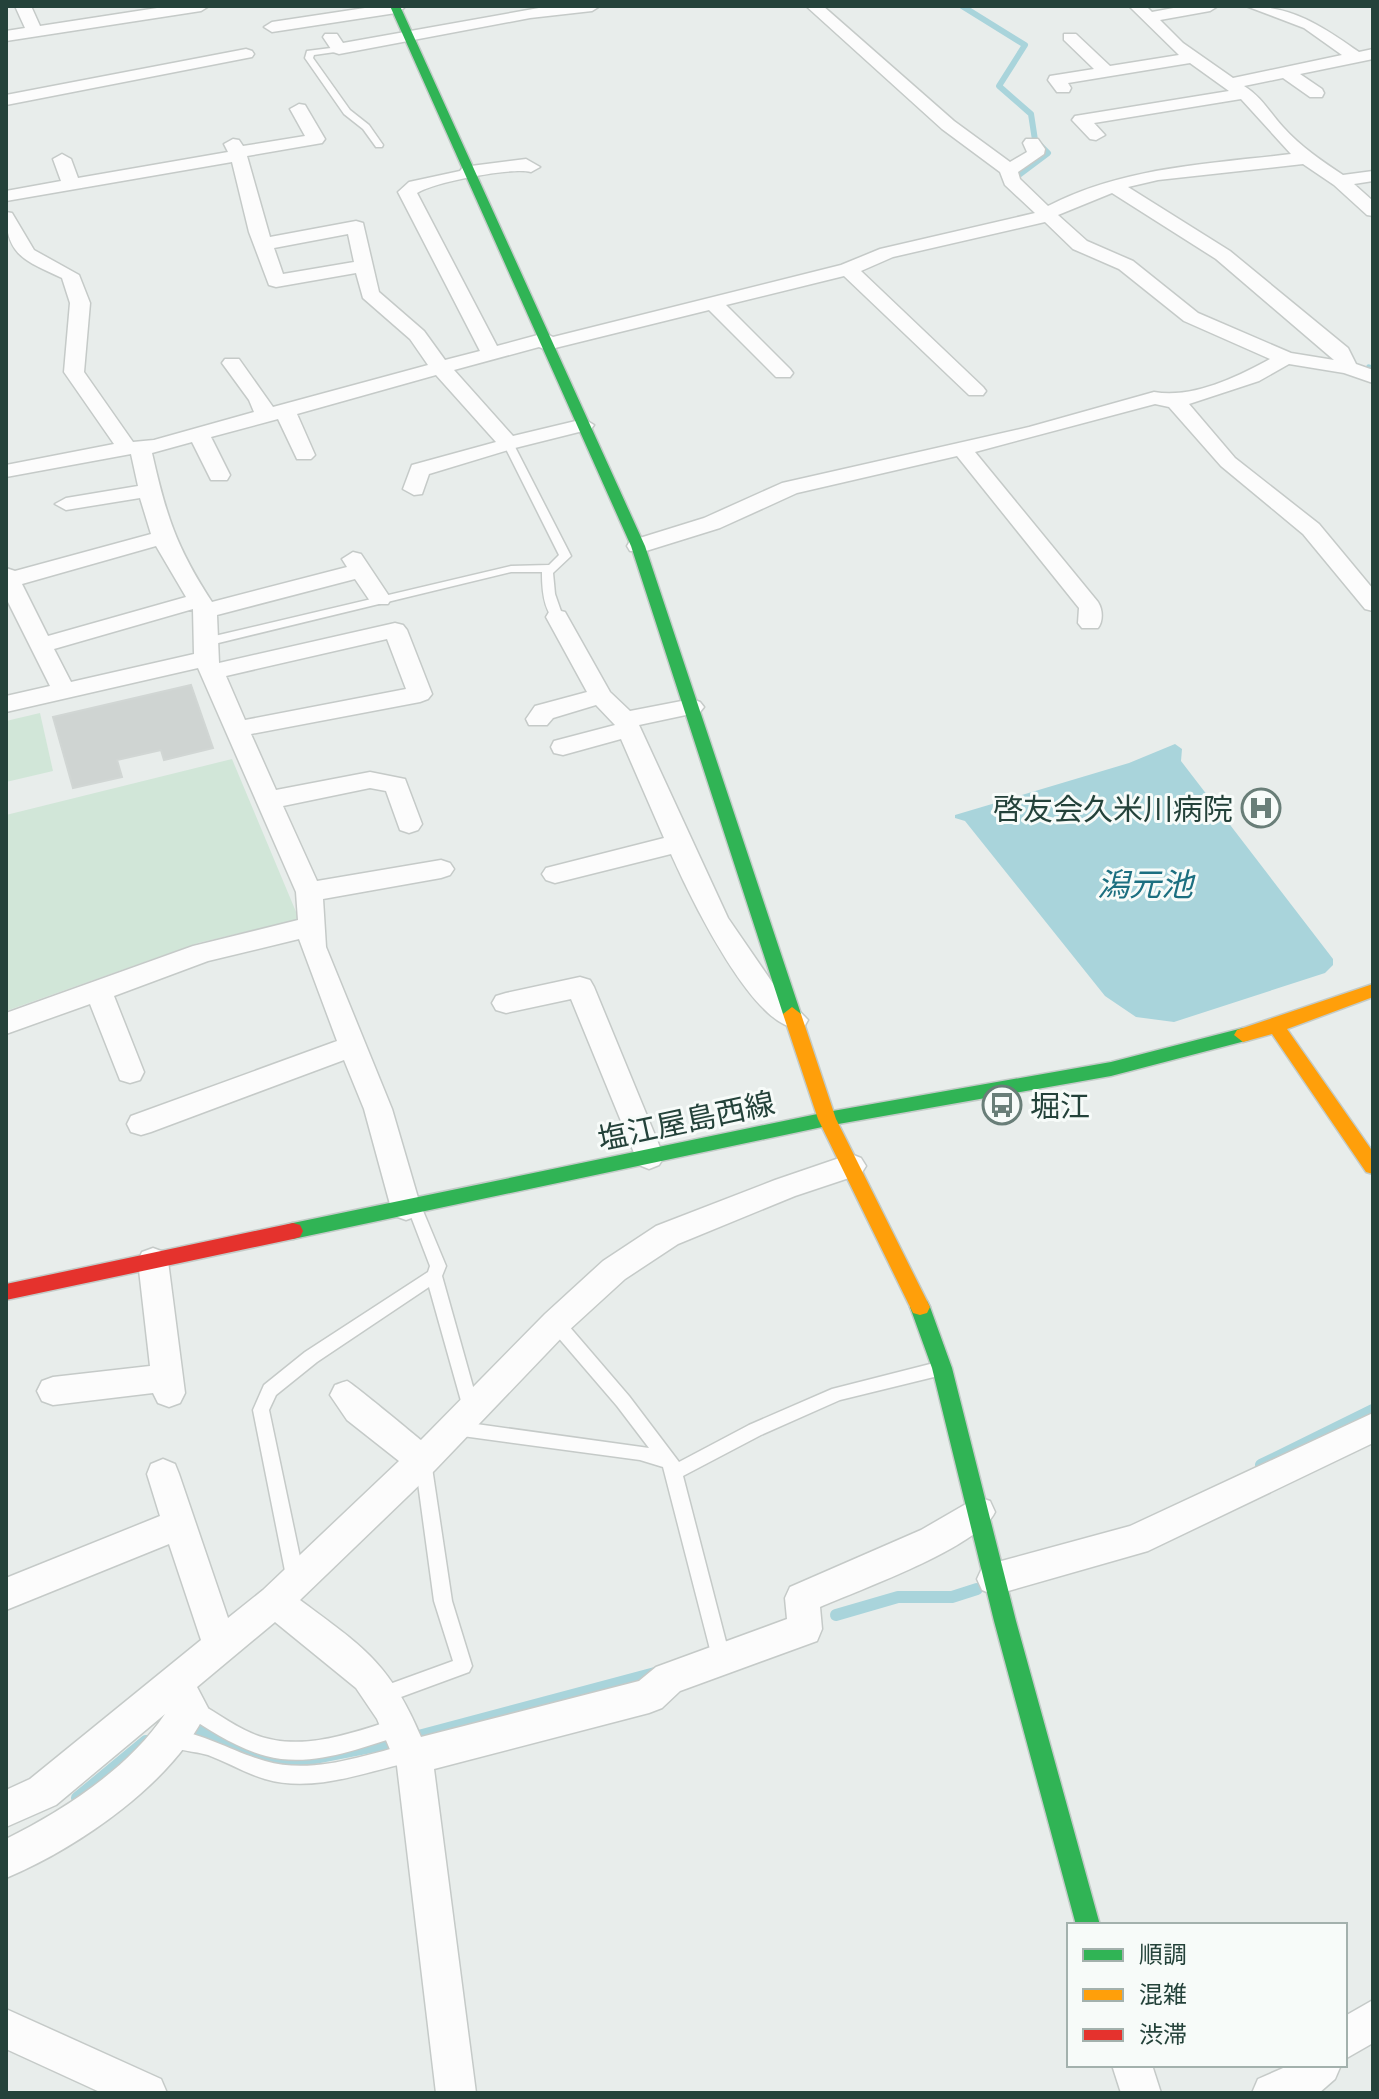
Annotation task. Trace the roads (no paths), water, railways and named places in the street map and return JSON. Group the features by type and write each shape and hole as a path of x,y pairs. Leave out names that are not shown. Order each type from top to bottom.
{"street":[{"path":"23,6 35,32"},
{"path":"70,6 79,25"},
{"path":"6,36 79,25 121,12 201,6"},
{"path":"335,43 409,37 527,10 592,6"},
{"path":"814,6 948,125 1009,170 1011,181 1050,212 1080,245 1126,265 1191,317 1286,358 1348,368 1373,377"},
{"path":"1144,12 1210,6"},
{"path":"1254,6 1310,25 1355,57"},
{"path":"272,27 399,8 409,37 638,546 827,1119 913,1288 942,1368 994,1579 1087,1923"},
{"path":"1144,12 1167,38 1239,88 1306,158 1340,181 1373,211"},
{"path":"1070,37 1107,72"},
{"path":"6,100 246,54"},
{"path":"1096,135 1081,120 1239,88 1284,71 1373,54"},
{"path":"1063,88 1056,80 1194,57"},
{"path":"1284,71 1316,93"},
{"path":"6,196 85,187 149,163 186,172 236,150 316,139 299,109"},
{"path":"1009,170 1035,154 1032,143"},
{"path":"236,150 252,218 276,281 364,266"},
{"path":"6,471 155,446 426,374 491,353 714,304 848,269 887,253 996,231 1114,186 1158,175 1306,158"},
{"path":"62,159 85,187"},
{"path":"491,353 407,192 415,186 470,172 526,164 531,167"},
{"path":"1340,181 1373,176"},
{"path":"1114,186 1223,255 1341,352 1348,368"},
{"path":"6,217 27,254 70,275 80,303 74,372 134,448 151,490 163,537 202,605 208,657 309,892 313,947 378,1109 410,1207"},
{"path":"263,244 356,227 370,294 417,335 440,367 508,443"},
{"path":"848,269 976,391"},
{"path":"714,304 783,373"},
{"path":"638,546 712,523 790,488 1034,432 1154,398 1176,402 1252,377 1286,358"},
{"path":"232,363 259,399 276,415 304,455"},
{"path":"1176,402 1228,462 1311,529 1373,604"},
{"path":"414,489 420,470 508,443 584,425"},
{"path":"198,433 219,475"},
{"path":"961,448 1090,607 1090,623"},
{"path":"66,504 151,490"},
{"path":"64,691 7,577 163,537"},
{"path":"41,645 202,605 282,591 357,565 380,599"},
{"path":"557,617 601,696 627,725 708,907 769,1000 795,1021"},
{"path":"6,704 208,657 395,630 420,694 237,729"},
{"path":"538,719 544,712 601,696"},
{"path":"563,747 692,707"},
{"path":"269,800 370,780 396,785 409,824"},
{"path":"555,874 680,843"},
{"path":"309,892 441,869"},
{"path":"6,1024 203,953 312,926"},
{"path":"506,1003 580,987 649,1157"},
{"name":"塩江屋島西線","path":"6,1292 827,1119 1111,1069 1276,1026 1373,990"},
{"path":"99,991 130,1072"},
{"path":"1276,1026 1373,1167"},
{"path":"141,1124 353,1046"},
{"path":"6,1859 36,1845 76,1819 162,1747 220,1646 285,1591 423,1460 556,1323 614,1270 667,1235 785,1188 851,1166"},
{"path":"53,1391 168,1385 153,1261"},
{"path":"346,1395 358,1410 423,1460"},
{"path":"994,1579 1136,1540 1373,1427"},
{"path":"163,1474 220,1646"},
{"path":"407,1745 649,1696 668,1679 722,1662 805,1629 802,1598 933,1541 978,1512"},
{"path":"6,1594 179,1524"},
{"path":"285,1591 369,1677 407,1745 456,2093"},
{"path":"6,1809 43,1792 180,1711"},
{"path":"1347,2038 1373,2020"},
{"path":"6,2029 147,2093"},
{"path":"1133,2067 1141,2093"},
{"path":"1272,2093 1312,2076 1319,2067"}],"lane":[{"path":"335,43 310,53 309,58 347,112 366,127 379,145"},
{"path":"508,443 565,556 547,572 549,594 557,617"},
{"path":"208,657 380,599 511,569 552,568"},
{"path":"410,1207 438,1266 434,1276 462,1418 640,1453 670,1463"},
{"path":"285,1591 261,1410 270,1390 311,1357 434,1276"},
{"path":"556,1323 623,1401 676,1471 755,1430 838,1394 942,1368"},
{"path":"380,1696 463,1666 443,1601 423,1460"},
{"path":"670,1463 722,1662"},
{"path":"180,1711 200,1741 266,1771 292,1775 407,1745"},
{"path":"180,1711 272,1749 298,1752 359,1739 407,1745"}],"water":[{"name":"潟元池","path":"1175,744 1182,749 1181,761 1333,959 1333,965 1325,973 1174,1022 1136,1017 1105,996 965,821 955,818 955,815 1129,763"}],"waterway":[{"path":"962,6 1025,45 999,86 1031,114 1035,140 1048,153 1016,177 1019,182"},
{"path":"1369,368 1373,370"},
{"path":"1261,1465 1373,1410"},
{"path":"836,1615 898,1597 952,1597 977,1589"},
{"path":"411,1738 655,1673"},
{"path":"188,1727 273,1760 299,1761 396,1742"},
{"path":"77,1798 146,1741"}],"place":[{"name":"啓友会久米川病院","path":"1261,808"},
{"name":"堀江","path":"1002,1105"}]}
